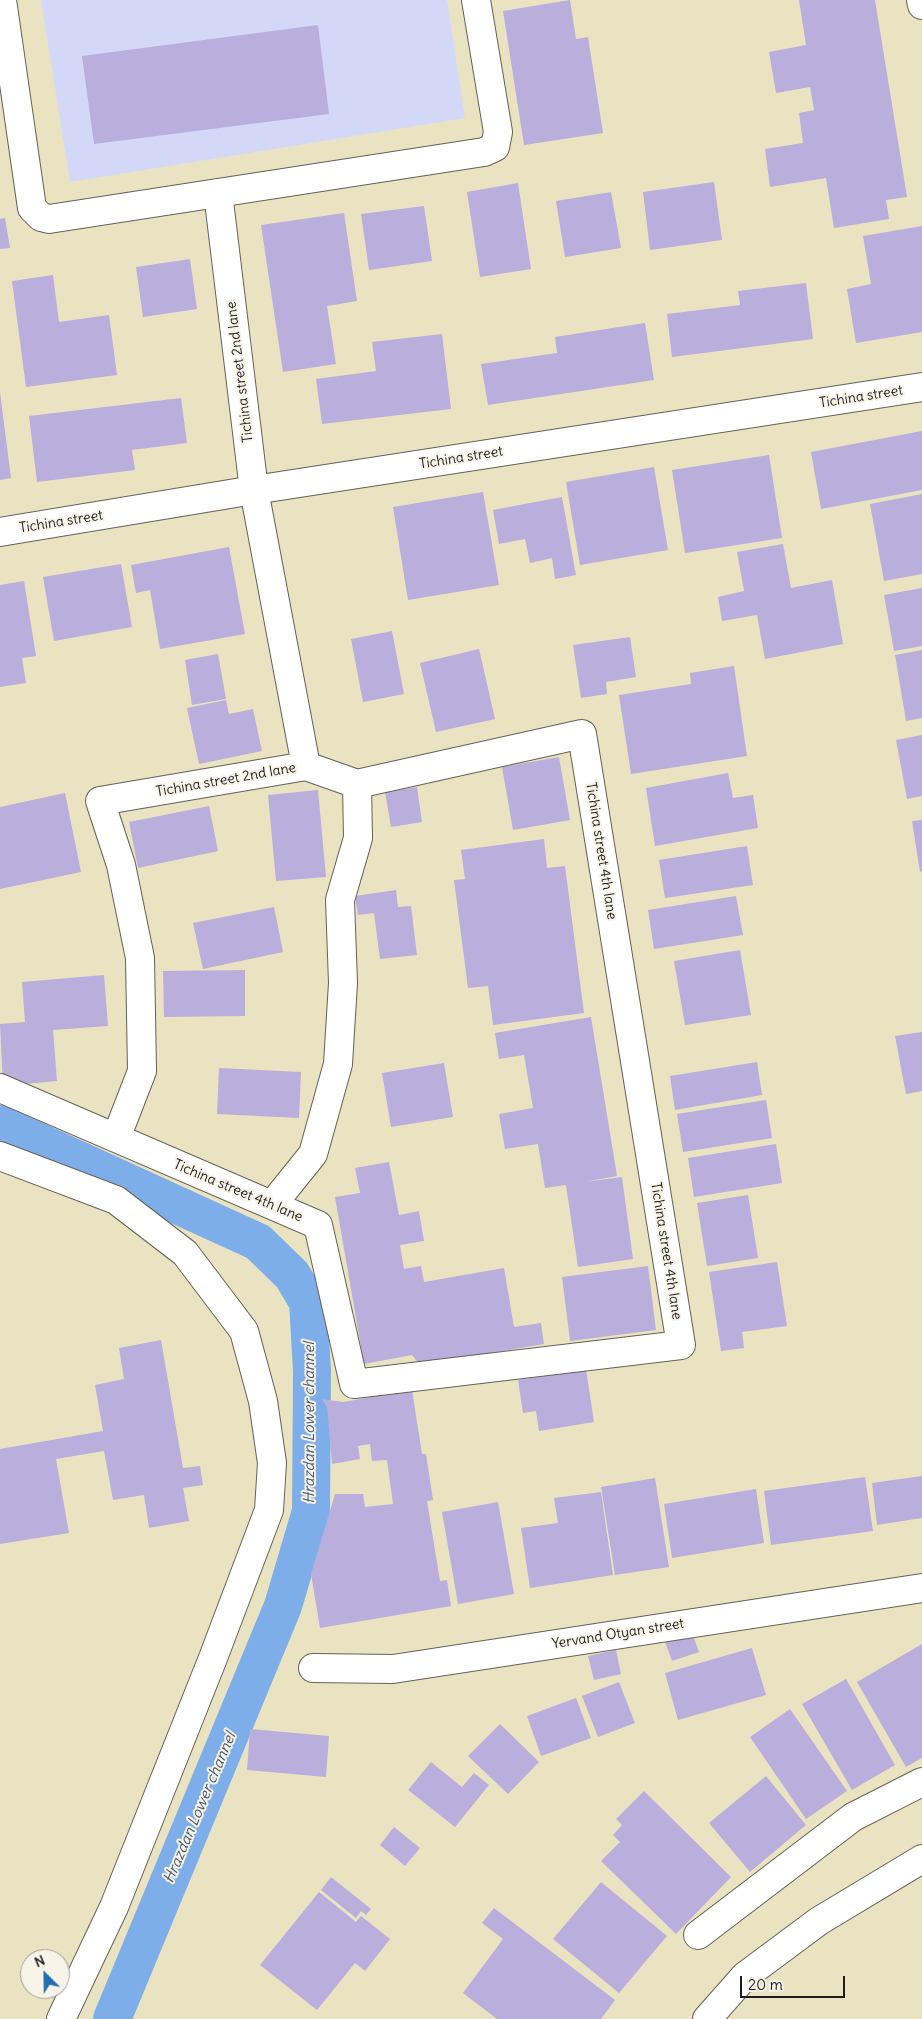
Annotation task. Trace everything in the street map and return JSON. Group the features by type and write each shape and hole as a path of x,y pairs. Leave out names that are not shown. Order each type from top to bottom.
{"street":[{"path":"2,0 32,208 40,217 49,219 484,152 495,147 498,132 476,0"},
{"path":"921,0 922,4"},
{"name":"Tichina street 2nd lane","path":"116,1138 142,1071 140,958 122,865 100,801 306,766 254,490 218,192"},
{"name":"Tichina street","path":"0,532 254,490 922,388"},
{"name":"Tichina street 4th lane","path":"116,1138 318,1225 354,1384 681,1345 582,734 357,784"},
{"path":"272,1206 314,1154 338,1064 343,983 340,900 358,838 357,784 306,766"},
{"path":"0,1088 116,1138"},
{"path":"0,1156 116,1200 185,1253 244,1331 263,1401 272,1463 269,1510 114,1907 61,2019"},
{"name":"Yervand Otyan street","path":"313,1668 393,1668 922,1588"},
{"path":"698,1935 853,1817 922,1782"},
{"path":"707,2019 746,1976 760,1965 819,1921 922,1858"}],"shaded area":[{"path":"41,0 447,0 465,118 70,182"}],"building":[{"path":"570,0 576,39 588,37 603,133 524,145 503,11"},
{"path":"799,0 875,0 907,197 886,200 889,219 834,228 826,178 770,187 765,149 803,143 799,113 814,110 810,87 776,93 769,52 806,45"},
{"path":"318,25 329,114 94,144 82,56"},
{"path":"714,182 722,240 650,250 643,192"},
{"path":"518,183 531,269 480,277 467,192"},
{"path":"611,192 621,248 565,257 556,201"},
{"path":"424,206 432,261 369,270 361,214"},
{"path":"344,213 357,301 327,306 336,364 283,372 261,225"},
{"path":"5,218 10,248 0,249 0,219"},
{"path":"922,226 922,332 856,343 847,289 871,284 863,236"},
{"path":"190,259 197,309 143,317 136,267"},
{"path":"53,275 59,322 109,315 117,375 26,387 12,281"},
{"path":"806,283 813,339 672,357 667,314 740,305 738,291"},
{"path":"645,323 654,380 488,405 481,364 557,353 555,337"},
{"path":"442,334 451,409 322,424 316,379 376,371 372,342"},
{"path":"0,392 11,478 0,480"},
{"path":"181,398 187,443 132,450 135,470 37,482 29,416"},
{"path":"922,431 922,490 821,509 811,452"},
{"path":"769,455 782,538 685,553 672,470"},
{"path":"654,467 668,550 580,565 566,482"},
{"path":"483,492 499,585 408,600 393,507"},
{"path":"922,494 922,574 884,581 870,504"},
{"path":"562,497 576,575 555,579 552,558 530,563 525,539 499,544 493,510"},
{"path":"783,544 791,588 832,580 843,644 765,659 757,615 722,621 718,597 744,591 737,552"},
{"path":"229,547 245,634 160,649 150,590 136,593 131,565"},
{"path":"121,564 132,627 54,641 43,577"},
{"path":"24,581 36,656 22,658 26,683 0,687 0,585"},
{"path":"922,588 922,646 894,651 884,595"},
{"path":"392,631 404,694 363,702 351,639"},
{"path":"630,637 636,677 606,682 607,694 581,698 573,645"},
{"path":"479,649 495,719 436,732 420,663"},
{"path":"922,650 922,718 906,721 895,655"},
{"path":"218,654 226,699 192,705 185,660"},
{"path":"734,666 747,756 631,774 619,695 691,684 690,673"},
{"path":"226,700 229,714 253,709 262,751 199,764 187,708"},
{"path":"922,735 922,796 907,799 896,740"},
{"path":"559,757 570,820 513,830 502,767"},
{"path":"728,773 733,798 753,795 758,828 655,846 646,788"},
{"path":"417,787 422,822 391,827 385,792"},
{"path":"318,790 326,877 276,881 268,795"},
{"path":"65,793 81,872 0,889 0,807"},
{"path":"209,806 218,851 138,868 129,822"},
{"path":"922,820 922,871 920,872 912,821"},
{"path":"544,839 547,868 565,866 584,1013 493,1025 488,986 468,988 454,880 465,879 461,850"},
{"path":"747,846 753,885 665,898 659,860"},
{"path":"396,890 398,907 411,906 417,955 380,959 374,913 358,915 355,896"},
{"path":"736,896 743,935 654,949 648,910"},
{"path":"274,907 283,952 203,969 193,923"},
{"path":"740,950 751,1015 685,1025 674,961"},
{"path":"245,970 245,1016 164,1017 163,971"},
{"path":"104,975 108,1026 53,1030 57,1081 3,1086 0,1024 25,1022 22,982"},
{"path":"591,1017 617,1176 584,1182 622,1177 633,1259 578,1267 566,1185 545,1188 538,1144 505,1149 499,1114 533,1108 524,1055 499,1059 495,1033"},
{"path":"922,1032 922,1091 906,1094 895,1036"},
{"path":"757,1062 762,1095 675,1110 670,1076"},
{"path":"444,1063 453,1117 391,1127 382,1073"},
{"path":"219,1068 301,1072 299,1118 217,1114"},
{"path":"766,1100 772,1138 683,1152 677,1114"},
{"path":"776,1144 782,1183 694,1197 688,1158"},
{"path":"389,1162 399,1215 419,1211 424,1241 400,1245 404,1269 421,1266 424,1282 504,1268 514,1327 541,1323 544,1344 420,1365 412,1355 364,1364 335,1197 360,1193 355,1168"},
{"path":"748,1195 758,1258 707,1266 697,1203"},
{"path":"777,1262 787,1326 742,1332 744,1348 721,1351 709,1272"},
{"path":"648,1266 656,1330 570,1341 562,1277"},
{"path":"161,1340 183,1468 200,1466 203,1485 183,1488 189,1521 149,1528 144,1495 113,1500 104,1451 56,1459 69,1533 0,1544 0,1449 103,1431 95,1385 124,1379 119,1348"},
{"path":"586,1369 594,1422 539,1431 536,1411 523,1413 518,1380"},
{"path":"412,1390 422,1454 426,1454 433,1500 427,1501 440,1581 447,1580 451,1606 320,1628 311,1574 335,1494 363,1494 365,1507 393,1504 387,1460 372,1461 370,1444 358,1446 360,1459 332,1464 327,1407 322,1399 343,1402"},
{"path":"922,1476 922,1518 877,1525 872,1483"},
{"path":"865,1477 873,1531 771,1545 764,1491"},
{"path":"655,1478 669,1567 615,1575 601,1487"},
{"path":"756,1489 764,1543 672,1558 664,1504"},
{"path":"601,1492 613,1575 530,1588 521,1528 558,1523 554,1498"},
{"path":"498,1502 514,1594 458,1604 442,1512"},
{"path":"690,1627 699,1652 672,1661 663,1636"},
{"path":"922,1644 922,1758 906,1767 857,1682"},
{"path":"752,1648 766,1695 678,1720 665,1673"},
{"path":"616,1650 621,1674 594,1680 588,1656"},
{"path":"846,1679 895,1765 852,1790 802,1704"},
{"path":"619,1682 635,1723 598,1737 582,1696"},
{"path":"576,1698 591,1738 541,1756 527,1716"},
{"path":"790,1709 847,1791 806,1819 750,1737"},
{"path":"500,1724 539,1762 508,1794 468,1756"},
{"path":"250,1729 329,1736 326,1777 247,1770"},
{"path":"431,1762 462,1787 474,1773 489,1785 455,1827 408,1790"},
{"path":"766,1776 806,1825 750,1872 709,1823"},
{"path":"644,1791 731,1877 676,1934 601,1861 620,1842 613,1835 622,1825 616,1819"},
{"path":"394,1827 420,1848 405,1866 380,1845"},
{"path":"331,1877 371,1909 366,1915 361,1911 356,1918 321,1890"},
{"path":"601,1882 667,1936 619,1993 553,1939"},
{"path":"319,1892 356,1922 361,1916 390,1939 365,1971 355,1963 317,2010 260,1965"},
{"path":"494,1908 615,2000 601,2019 497,2019 463,1993 503,1939 482,1923"}],"waterway":[{"name":"Hrazdan Lower channel","path":"0,1124 258,1242 292,1275 308,1302 312,1371 311,1511 283,1606 112,2019"}]}
